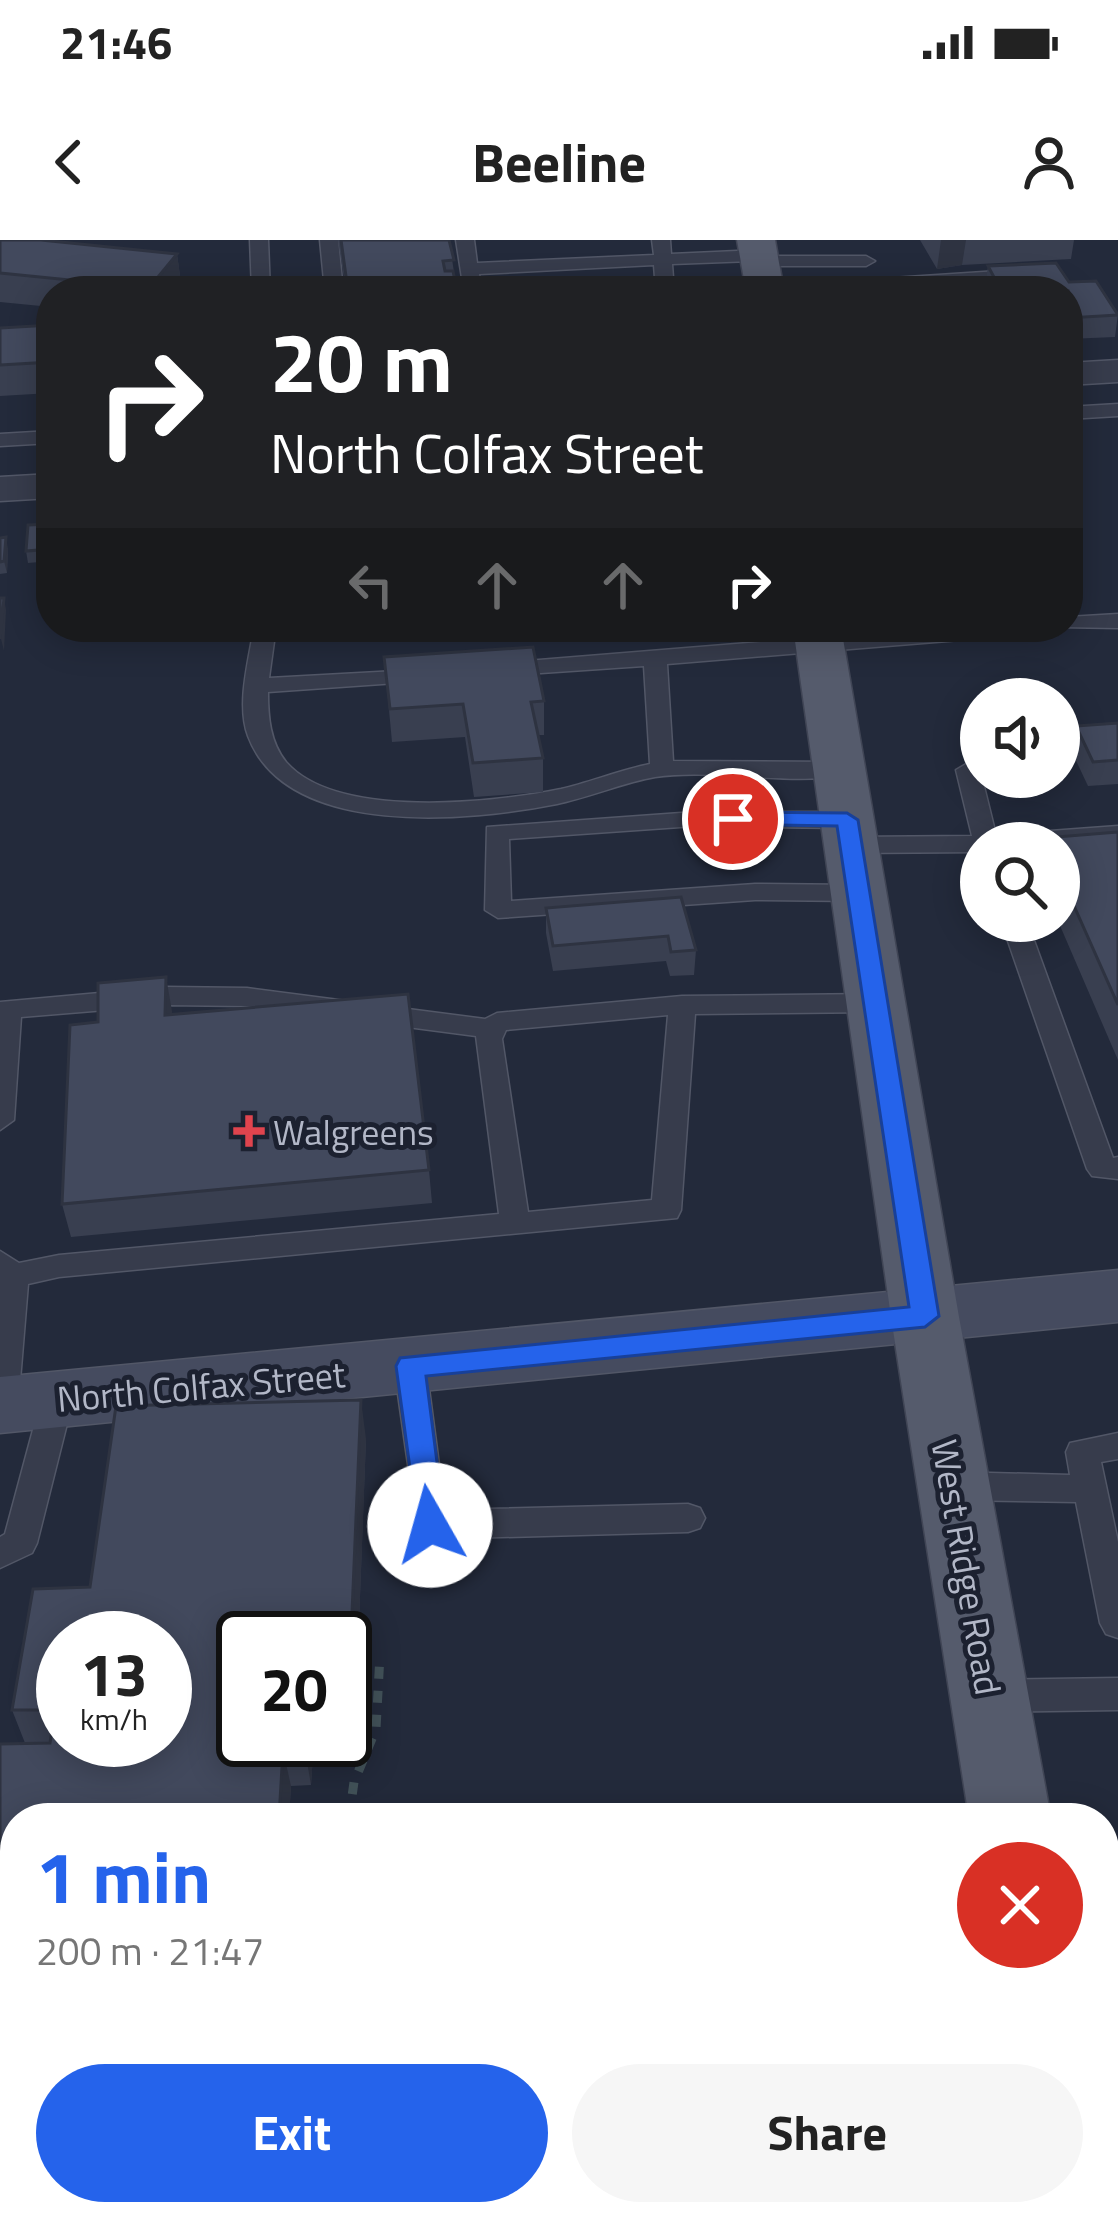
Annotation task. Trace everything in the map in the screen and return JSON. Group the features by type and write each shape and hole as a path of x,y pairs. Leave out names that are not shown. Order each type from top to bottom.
{"main road":[{"name":"West Ridge Road","path":"819,642 1007,1803"}],"street":[{"path":"0,489 36,487"},
{"name":"North Colfax Street","path":"20,1403 1118,1296"}],"lane":[{"path":"259,240 260,276"},
{"path":"329,240 333,276"},
{"path":"465,240 470,276"},
{"path":"856,240 874,276"},
{"path":"468,269 662,250 760,262 866,261"},
{"path":"1003,276 1014,275"},
{"path":"1083,412 1118,410"},
{"path":"0,440 36,438"},
{"path":"1083,624 1118,621"},
{"path":"263,642 260,737 290,778 344,804 407,808 552,798 662,769 849,832"},
{"path":"259,686 656,658 793,642"},
{"path":"656,658 662,769"},
{"path":"849,832 755,892 498,910 496,832 694,819 960,841"},
{"path":"1080,837 1118,834"},
{"path":"1021,942 1102,1169 1118,1168"},
{"path":"0,1120 8,1009 166,997 247,997 490,1028 511,1018 682,1005 876,1003"},
{"path":"0,1554 20,1543 20,1403 6,1269 666,1210 682,1005"},
{"path":"490,1028 515,1225"},
{"path":"410,1366 430,1525 688,1518"},
{"path":"1118,1446 1082,1452 1101,1506 1118,1623"},
{"path":"954,1486 1101,1506"},
{"path":"989,1696 1118,1694"}],"path":[{"path":"352,1803 354,1782 376,1730 380,1655"}],"building":[{"path":"0,240 177,254 159,276 0,273"},
{"path":"341,240 449,240 454,260 443,261 445,271 453,271 454,276 346,276"},
{"path":"1056,263 1065,276 993,276 988,266"},
{"path":"1083,281 1096,281 1118,315 1083,317"},
{"path":"36,326 36,363 0,365 0,328"},
{"path":"28,525 36,525 36,550 26,551"},
{"path":"6,537 4,561 0,562 0,538"},
{"path":"533,647 544,701 531,702 543,758 473,763 463,704 390,709 384,657"},
{"path":"1118,723 1118,760 1093,762 1080,726"},
{"path":"1118,832 1118,1005 1080,919 1080,835"},
{"path":"681,897 696,950 671,952 668,936 553,946 546,908"},
{"name":"Walgreens","path":"166,977 165,1015 408,994 429,1170 62,1204 70,1025 98,1022 98,983"},
{"path":"361,1400 352,1611 216,1611 216,1767 282,1767 280,1803 0,1803 0,1744 36,1743 36,1767 192,1767 192,1611 36,1611 36,1710 12,1710 33,1589 90,1587 116,1406"}],"place":[{"name":"Walgreens","path":"249,1131"}],"route":[{"path":"430,1525 410,1366 925,1316 847,820 733,819"}]}
